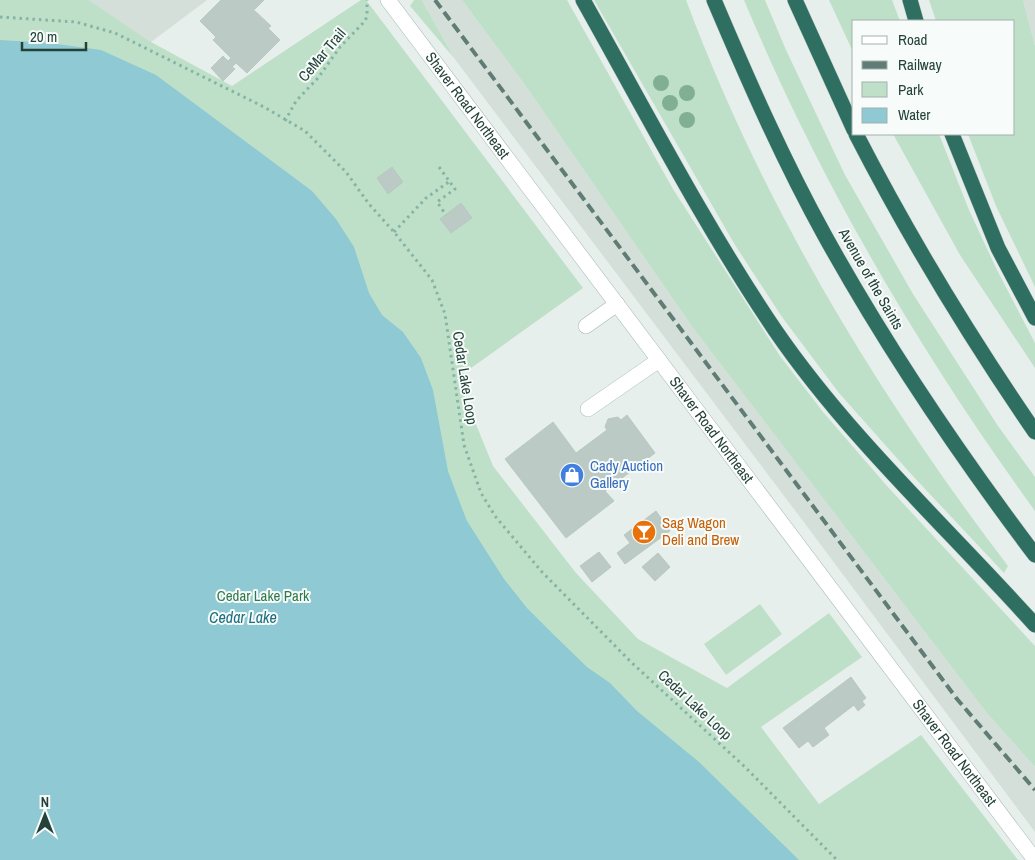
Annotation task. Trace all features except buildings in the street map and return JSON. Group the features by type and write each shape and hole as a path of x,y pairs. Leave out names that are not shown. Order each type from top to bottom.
{"highway":[{"path":"583,0 722,245 775,330 838,412 1035,625"},
{"name":"Avenue of the Saints","path":"714,0 782,153 825,236 872,318 934,416 1035,555"},
{"path":"795,0 852,126"},
{"path":"910,0 916,20"},
{"path":"857,135 892,204 943,291 1035,432"},
{"path":"952,135 998,248 1035,318"}],"street":[{"name":"Shaver Road Northeast","path":"388,0 1034,860"},
{"path":"586,326 617,304"},
{"path":"588,409 659,360"}],"path":[{"name":"CeMar Trail","path":"285,120 296,101 318,78 340,47 364,21 367,16 367,0"},
{"name":"Cedar Lake Loop","path":"0,17 76,22 115,33 264,108 305,132 346,172 369,204 432,280 444,314 464,445 481,493 494,516 542,572 631,662 745,767 837,860"},
{"path":"439,167 455,189 437,202 446,215"},
{"path":"394,232 426,198 450,181"}],"shaded area":[{"path":"89,0 207,0 151,42"},
{"path":"422,0 462,0 525,85 693,328 986,712 1035,767 1035,832 454,58"},
{"path":"1023,0 1035,0 1035,46"}],"green space":[{"name":"Cedar Lake","path":"0,0 89,0 151,42 232,86 361,0 366,0 583,288 457,378 493,466 576,573 638,639 727,688 829,613 862,657 761,727 819,804 921,735 1018,860 0,860"},
{"path":"414,0 422,0 454,58 410,6"},
{"path":"462,0 567,0 673,189 780,356 823,412 887,486 1035,646 1035,767 986,712 693,328 525,85"},
{"path":"594,0 686,0 716,76 750,150 826,295 913,434 1008,566 1004,573 911,474 839,393 782,317 735,245"},
{"path":"744,0 765,0 786,50 845,175 913,294 998,426 1035,477 1035,511 951,389 874,264 805,134"},
{"path":"829,0 892,0 900,20 852,20 852,50"},
{"path":"929,0 1023,0 1035,46 1035,287 996,206 968,135 1015,135 1015,20 936,20"},
{"path":"894,135 939,135 969,210 996,268 1035,343 1035,368 960,255"},
{"path":"760,604 782,634 726,675 704,644"}],"water":[{"name":"Cedar Lake","path":"0,40 50,43 101,50 156,75 312,191 336,219 354,247 369,293 382,315 403,332 421,358 433,390 448,471 460,503 467,521 504,579 527,608 587,667 610,683 637,711 699,762 799,860 0,860"}],"railway":[{"path":"435,0 957,699 1035,790"}],"place":[{"name":"Cady Auction Gallery","path":"572,475"},
{"name":"Sag Wagon Deli and Brew","path":"644,532"}],"park label":[{"name":"Cedar Lake Park","path":"263,596"}]}
